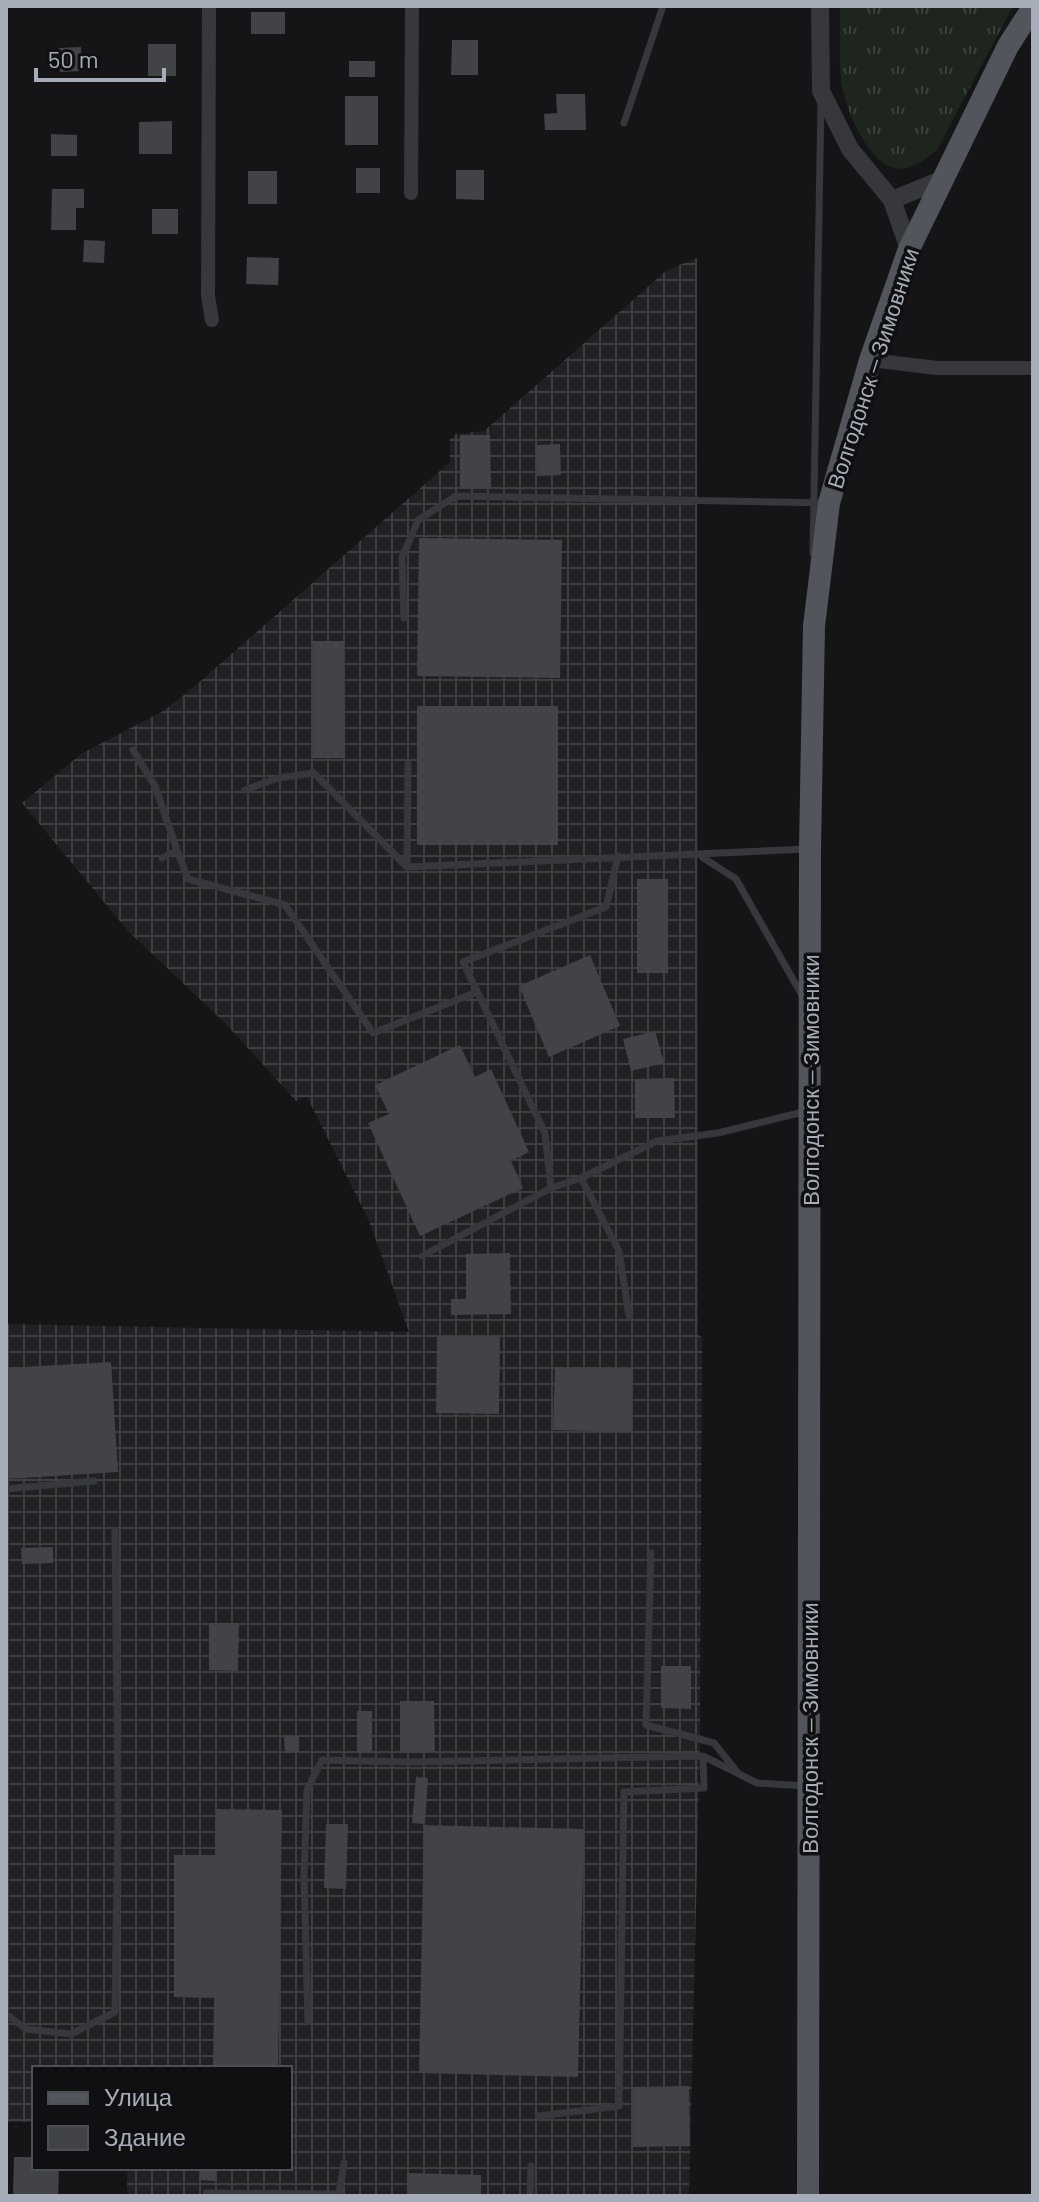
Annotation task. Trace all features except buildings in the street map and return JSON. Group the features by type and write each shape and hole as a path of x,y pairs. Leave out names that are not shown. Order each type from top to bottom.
{"main road":[{"name":"Волгодонск — Зимовники","path":"808,2196 810,849 814,626 821,503 909,249 1008,46 1033,7"}],"street":[{"path":"209,6 208,296 212,320"},
{"path":"411,193 412,6"},
{"path":"820,6 821,91 850,149 892,200 909,249"},
{"path":"892,200 941,180"},
{"path":"870,360 937,368 1033,368"}],"lane":[{"path":"624,123 663,6"},
{"path":"404,618 402,558 418,520 456,496 821,503 821,91"},
{"path":"133,750 155,786 188,879 285,905 373,1033 477,992"},
{"path":"407,867 408,764"},
{"path":"245,790 278,778 314,773 407,867 810,849"},
{"path":"162,858 177,850"},
{"path":"551,1188 545,1133 463,962 606,907 618,856"},
{"path":"701,856 736,879 811,1011"},
{"path":"422,1256 551,1188 581,1178 657,1141 718,1133 809,1111"},
{"path":"581,1178 619,1251 629,1316"},
{"path":"6,1489 94,1481"},
{"path":"6,2014 26,2029 71,2034 115,2012 118,1810 115,1531"},
{"path":"651,1553 646,1725 714,1743 740,1775"},
{"path":"308,2021 304,1876 307,1790 322,1760 411,1762 703,1756 757,1783 809,1786"},
{"path":"539,2116 619,2106 624,1792 704,1788 703,1756"},
{"path":"206,2193 339,2195 344,2163"},
{"path":"530,2196 531,2166"}],"shaded area":[{"path":"697,258 698,1335 702,1337 700,1739 689,2196 127,2196 127,2170 292,2170 292,2066 32,2066 32,2122 6,2122 6,1324 409,1332 369,1221 307,1097 296,1101 225,1023 128,931 22,803 81,754 165,710 195,686 450,462 450,439 456,434 484,431 667,270"}],"green space":[{"path":"840,6 1013,6 937,150 917,164 900,169 884,164 858,131 841,81"}]}
